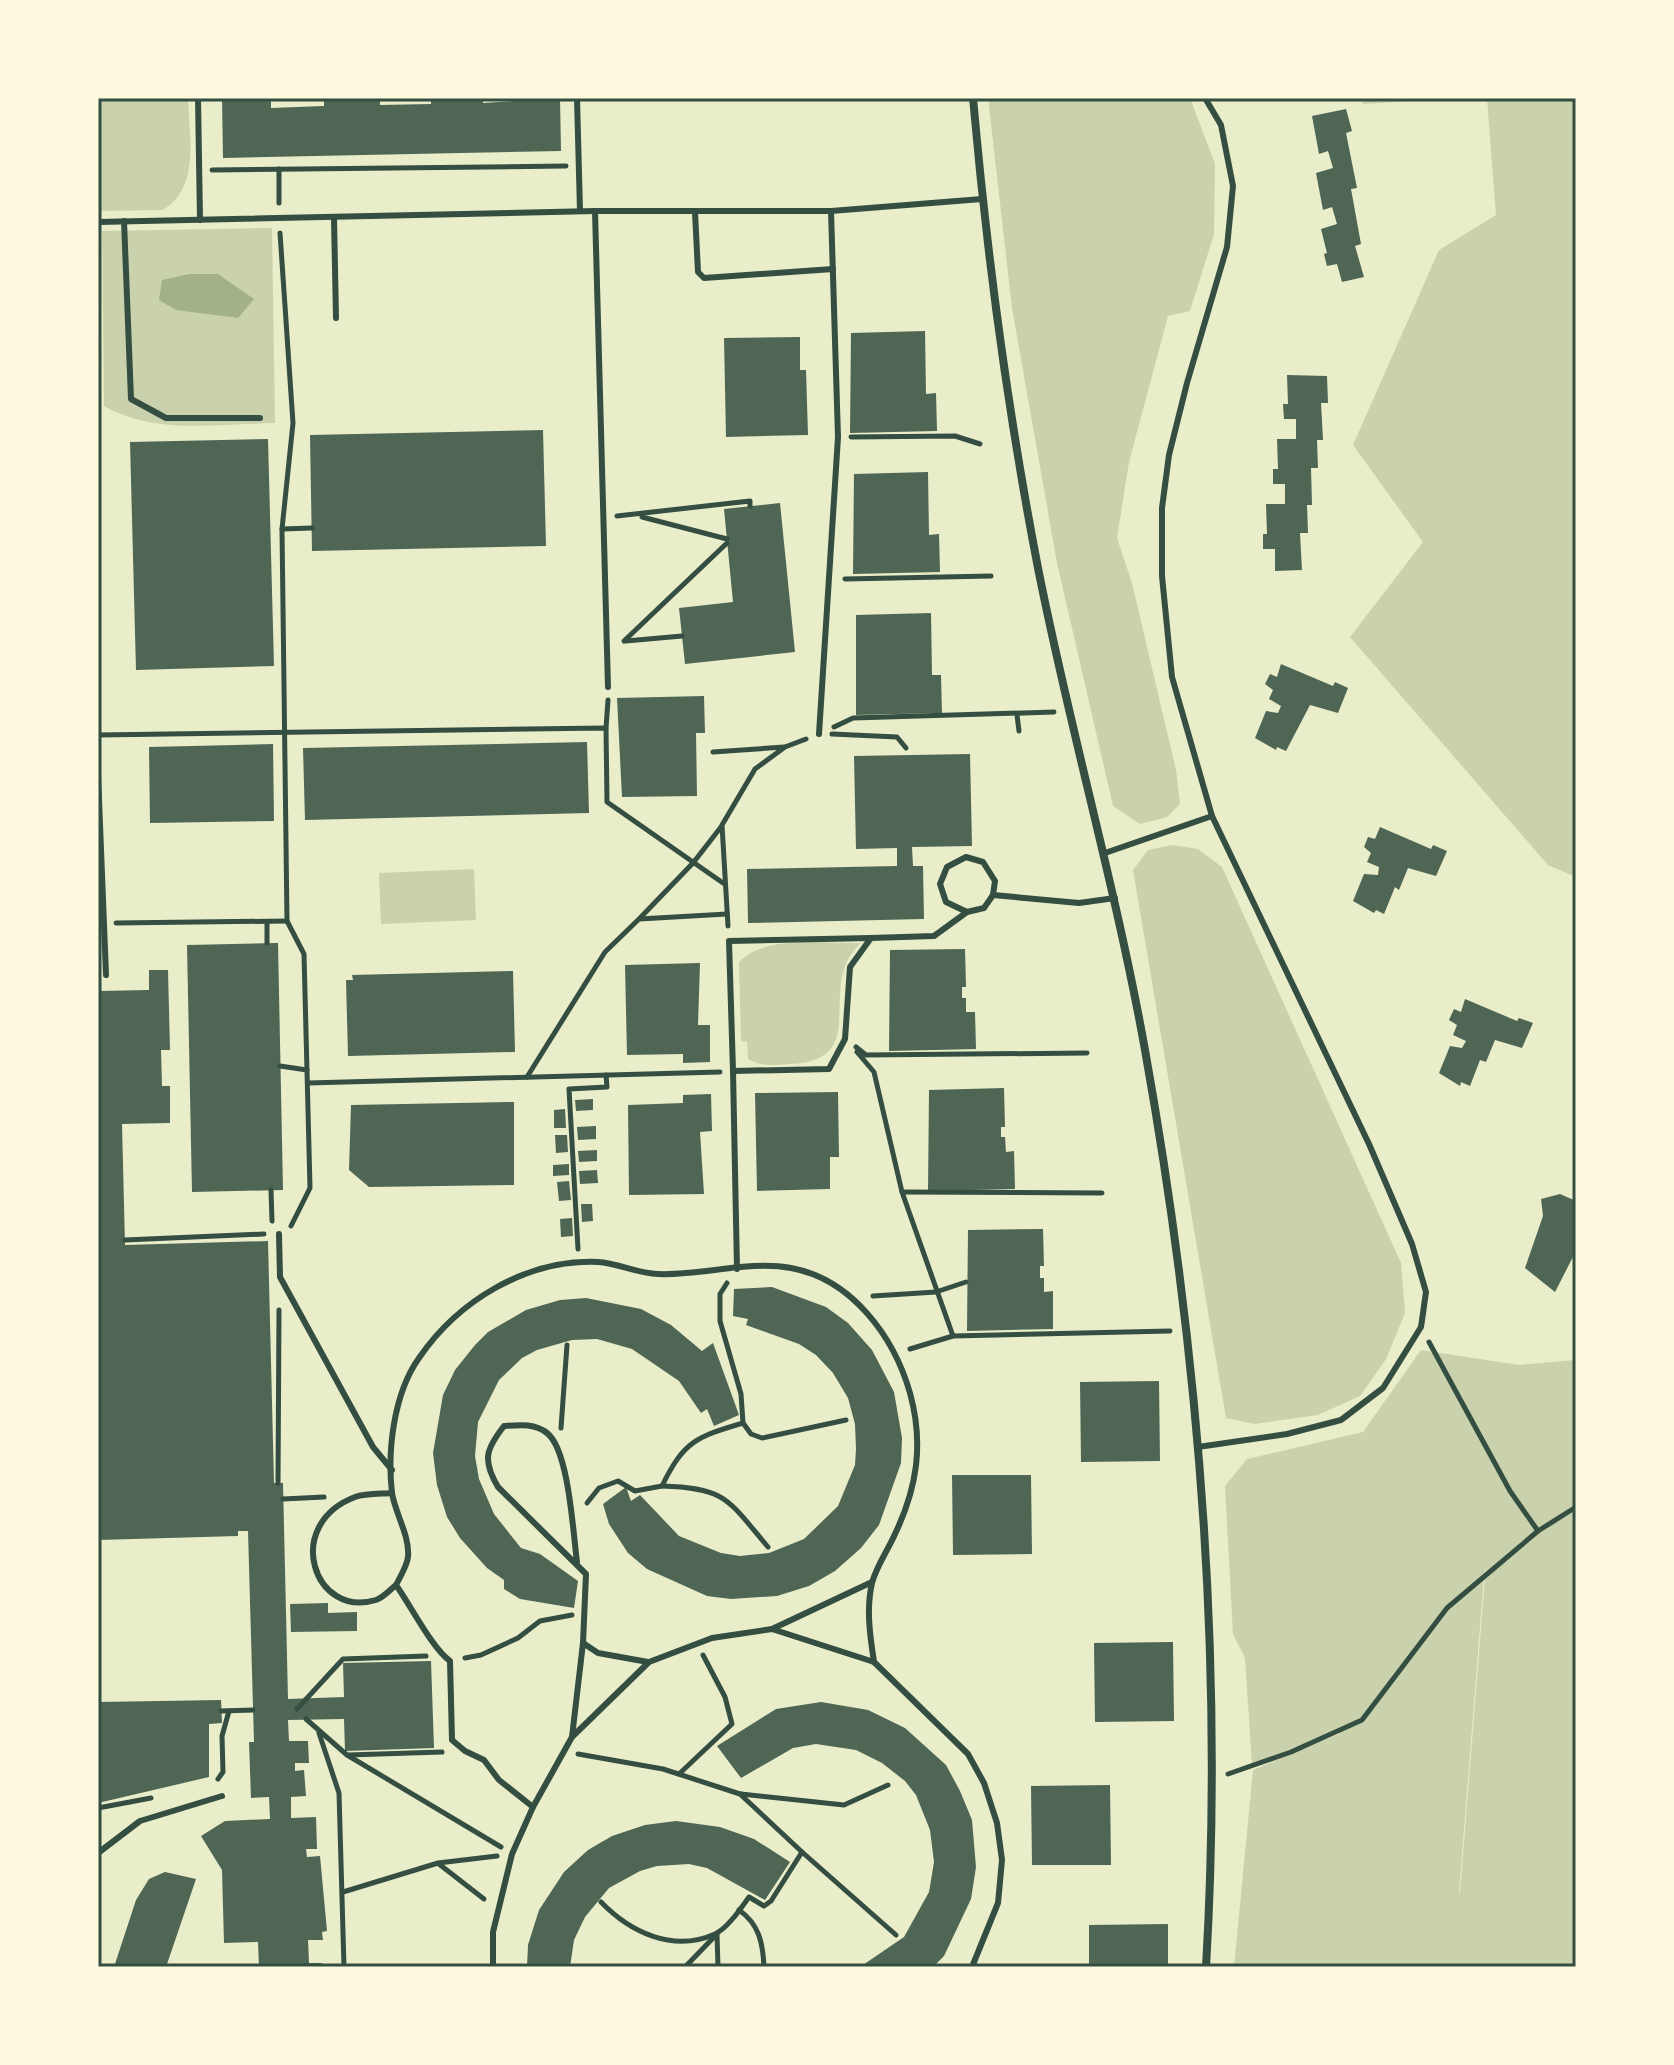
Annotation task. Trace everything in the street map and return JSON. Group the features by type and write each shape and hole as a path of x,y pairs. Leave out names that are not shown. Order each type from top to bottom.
{"street":[{"path":"973,98 982,199 1003,363 1034,540 1070,710 1115,898 1168,1184 1187,1330 1198,1447 1211,1691 1206,1967"}],"lane":[{"path":"198,98 200,220"},
{"path":"577,98 580,211"},
{"path":"1198,1447 1287,1434 1341,1420 1383,1388 1421,1327 1426,1292 1412,1244 1350,1102 1212,816 1172,677 1162,576 1162,508 1169,455 1227,247 1233,186 1221,125 1205,98"},
{"path":"98,222 580,211 831,211 982,199"},
{"path":"595,211 608,687"},
{"path":"819,734 832,579 838,437 831,211"},
{"path":"695,212 698,272 704,278 833,269"},
{"path":"334,218 336,318"},
{"path":"124,221 131,399 166,418 260,418"},
{"path":"98,774 106,975"},
{"path":"1105,853 1212,816"},
{"path":"737,1269 729,941 934,936 967,912 984,908 993,895 995,881 983,862 966,857 953,862 942,876 942,896 951,907 967,912"},
{"path":"993,895 1079,903 1115,898"},
{"path":"733,1071 829,1069 845,1039 850,967 871,938"},
{"path":"279,1234 280,1277 373,1447 392,1470"},
{"path":"392,1493 357,1496 328,1512 315,1534 311,1563 328,1590 354,1601 378,1600 396,1585 408,1557 392,1493 392,1434 401,1399 416,1362 456,1313 491,1289 528,1274 598,1262 655,1274 791,1268 853,1297 875,1322 895,1354 910,1395 917,1443 915,1484 872,1582 868,1622 874,1662"},
{"path":"572,1737 583,1643 586,1574 498,1487 489,1471 488,1447 504,1426 527,1424 547,1433 560,1450 577,1562"},
{"path":"493,1967 496,1916 512,1854 533,1807 572,1737 649,1662 697,1643 772,1629 872,1582"},
{"path":"396,1585 443,1656 450,1661 452,1740 465,1751 484,1760 499,1780 533,1807"},
{"path":"772,1629 874,1662 968,1754 989,1797 1002,1860 998,1903 972,1967"},
{"path":"583,1643 598,1653 649,1662"},
{"path":"98,1853 140,1821 222,1796"}],"path":[{"path":"199,170 578,165"},
{"path":"279,169 279,219 293,423 282,529 287,921 304,954 310,1188 291,1226 279,1234"},
{"path":"838,437 955,436 980,444"},
{"path":"604,516 638,516 750,501 750,506"},
{"path":"624,641 727,541 638,516"},
{"path":"282,529 312,528"},
{"path":"832,579 991,576"},
{"path":"605,642 682,636"},
{"path":"608,687 607,802 723,883"},
{"path":"527,1077 605,952 693,863 722,825 755,769 785,747 853,718 1017,715 1070,710"},
{"path":"1017,715 1019,731"},
{"path":"98,735 606,728"},
{"path":"819,734 897,737 906,748"},
{"path":"713,752 785,747"},
{"path":"639,919 727,914 722,825"},
{"path":"103,923 287,921"},
{"path":"267,922 267,943"},
{"path":"845,1039 874,1072 902,1192 953,1336"},
{"path":"845,1039 866,1055 1087,1053"},
{"path":"280,1066 308,1070"},
{"path":"308,1083 733,1071"},
{"path":"590,1252 578,1253 569,1089 607,1087 606,1075"},
{"path":"125,1240 272,1234 271,1190"},
{"path":"902,1192 1102,1193"},
{"path":"737,1269 720,1294 720,1321 741,1394 743,1423 751,1434 762,1438 846,1420"},
{"path":"278,1483 280,1277"},
{"path":"853,1297 936,1292 966,1282"},
{"path":"1421,1327 1510,1491 1538,1531"},
{"path":"895,1354 953,1336 1187,1330"},
{"path":"560,1450 567,1345"},
{"path":"662,1486 676,1457 696,1437 743,1423"},
{"path":"586,1518 586,1505 599,1488 618,1481 635,1491 662,1486 700,1488 729,1501 768,1547"},
{"path":"1211,1778 1291,1752 1362,1720 1447,1608 1538,1531 1576,1507"},
{"path":"450,1661 481,1655 518,1638 540,1621 585,1614"},
{"path":"679,1774 732,1724 725,1697 697,1643"},
{"path":"297,1709 343,1659 443,1656"},
{"path":"221,1711 253,1710"},
{"path":"215,1781 223,1772 222,1736 229,1711"},
{"path":"306,1719 347,1755 512,1854"},
{"path":"319,1732 339,1793 344,1967"},
{"path":"347,1755 465,1751"},
{"path":"565,1751 679,1774 740,1794 844,1805 888,1785"},
{"path":"98,1808 165,1794"},
{"path":"740,1794 896,1935"},
{"path":"685,1967 749,1897 764,1906 771,1901 802,1852"},
{"path":"343,1892 438,1863 512,1854"},
{"path":"438,1863 482,1896 496,1916"},
{"path":"601,1902 622,1924 653,1937 679,1941 717,1934"},
{"path":"739,1910 753,1920 763,1948 764,1967"},
{"path":"717,1934 718,1967"}],"shaded area":[{"path":"98,98 188,98 191,144 188,174 175,200 163,210 98,211"},
{"path":"988,98 1190,98 1215,164 1214,234 1190,311 1168,316 1129,462 1117,538 1132,583 1176,770 1180,804 1167,817 1140,824 1113,806 1057,563 1012,308"},
{"path":"1360,98 1463,98 1363,104"},
{"path":"1487,98 1576,98 1576,877 1548,865 1350,637 1423,542 1353,445 1439,250 1496,215"},
{"path":"272,228 275,423 166,424 144,421 104,406 102,231"},
{"path":"189,274 218,274 254,299 238,318 176,310 159,300 162,280"},
{"path":"1173,845 1198,849 1222,867 1401,1263 1405,1313 1386,1359 1360,1396 1318,1415 1255,1424 1226,1418 1133,870 1148,850"},
{"path":"474,869 476,920 381,924 379,873"},
{"path":"861,943 848,960 842,979 837,1035 830,1049 815,1059 790,1064 763,1064 748,1059 747,1042 741,1041 739,962 751,953 780,944"},
{"path":"1421,1350 1519,1365 1576,1360 1576,1967 1234,1967 1253,1770 1339,1734 1344,1728 1252,1765 1245,1658 1233,1634 1225,1486 1247,1459 1363,1432","holes":["1486,1566 1460,1892 1459,1893"]}],"building":[{"path":"222,98 271,98 271,108 324,106 324,98 380,98 380,105 431,104 431,98 483,98 483,103 560,98 561,151 223,158"},
{"path":"1346,109 1352,131 1346,133 1357,188 1351,189 1361,244 1355,246 1364,277 1342,282 1337,264 1327,266 1324,254 1327,253 1321,229 1337,224 1332,207 1323,210 1316,173 1333,168 1328,151 1319,154 1312,116"},
{"path":"925,331 926,394 936,393 937,431 850,433 851,333"},
{"path":"800,337 800,370 806,370 808,435 726,437 724,338"},
{"path":"1287,375 1327,376 1328,403 1321,403 1323,440 1317,440 1318,468 1311,468 1312,505 1307,505 1308,533 1300,533 1302,570 1275,571 1275,549 1263,549 1263,534 1267,534 1266,504 1285,504 1285,484 1273,484 1273,469 1278,469 1277,439 1296,439 1296,419 1284,419 1283,404 1288,404"},
{"path":"543,430 546,546 312,551 310,435"},
{"path":"268,439 274,666 136,670 130,442"},
{"path":"928,472 929,535 939,534 940,572 853,574 854,474"},
{"path":"780,503 795,652 685,664 679,608 733,602 724,509"},
{"path":"931,613 932,675 941,675 942,713 856,715 856,615"},
{"path":"1281,664 1333,686 1335,682 1348,688 1338,713 1310,705 1286,751 1277,747 1276,750 1255,738 1266,711 1278,713 1281,706 1269,699 1273,690 1265,684 1270,674 1277,677"},
{"path":"704,696 705,733 696,733 697,796 622,797 617,698"},
{"path":"587,742 589,813 305,820 303,748"},
{"path":"273,744 274,821 150,823 149,747"},
{"path":"970,754 972,846 912,847 913,866 923,866 924,919 748,923 747,869 897,866 897,848 856,849 854,756"},
{"path":"1380,827 1431,849 1433,845 1447,851 1436,876 1408,868 1399,890 1395,887 1384,914 1376,910 1374,913 1353,901 1364,874 1378,875 1379,867 1367,862 1371,853 1364,847 1368,837 1375,839"},
{"path":"278,943 283,1190 192,1192 187,945"},
{"path":"965,949 966,987 962,987 962,998 966,998 966,1012 975,1012 976,1049 889,1051 890,950"},
{"path":"700,963 698,1025 710,1025 710,1062 683,1063 683,1054 627,1055 625,965"},
{"path":"149,970 168,970 170,1050 161,1050 162,1086 170,1086 170,1123 122,1124 125,1245 268,1241 274,1483 283,1483 288,1699 344,1697 343,1663 431,1661 434,1748 345,1751 344,1719 288,1720 289,1741 308,1741 309,1763 295,1763 295,1771 304,1770 306,1796 291,1797 291,1818 316,1817 317,1849 306,1849 307,1857 320,1856 327,1931 322,1932 323,1940 308,1940 309,1963 322,1963 322,1967 259,1967 258,1942 224,1943 222,1870 201,1836 225,1821 270,1819 269,1797 251,1798 249,1742 254,1742 248,1531 238,1531 238,1536 98,1540 98,991 149,990"},
{"path":"513,971 515,1052 348,1056 346,980 353,980 352,975"},
{"path":"1465,999 1517,1021 1519,1018 1533,1023 1522,1048 1495,1040 1486,1062 1480,1060 1470,1086 1461,1082 1460,1086 1439,1073 1450,1046 1462,1048 1466,1041 1453,1035 1457,1025 1449,1020 1454,1009 1461,1012"},
{"path":"1004,1088 1005,1127 1001,1127 1001,1137 1005,1137 1006,1152 1014,1151 1015,1189 928,1191 929,1090"},
{"path":"838,1092 839,1157 830,1157 830,1189 757,1191 755,1093"},
{"path":"711,1094 712,1131 700,1132 704,1194 629,1195 628,1105 683,1103 683,1095"},
{"path":"593,1099 593,1110 576,1111 575,1100"},
{"path":"514,1102 514,1185 369,1187 349,1170 351,1105"},
{"path":"565,1109 566,1128 554,1128 554,1110"},
{"path":"596,1126 596,1139 578,1140 577,1127"},
{"path":"555,1135 567,1135 568,1152 556,1153"},
{"path":"597,1150 597,1161 579,1162 578,1151"},
{"path":"569,1164 569,1175 553,1176 553,1165"},
{"path":"597,1170 598,1183 580,1184 579,1171"},
{"path":"569,1181 571,1200 559,1201 557,1182"},
{"path":"1560,1194 1576,1201 1576,1251 1555,1292 1525,1268 1543,1216 1541,1199"},
{"path":"581,1204 592,1204 593,1221 582,1222"},
{"path":"572,1218 573,1236 561,1237 560,1219"},
{"path":"1043,1229 1044,1266 1040,1266 1040,1278 1044,1278 1044,1292 1053,1291 1053,1329 967,1331 968,1230"},
{"path":"772,1287 826,1307 848,1323 872,1350 894,1392 902,1438 901,1463 879,1525 861,1548 835,1571 809,1586 777,1596 731,1599 707,1596 647,1569 628,1553 609,1524 603,1504 626,1487 631,1501 640,1495 679,1536 721,1553 740,1556 769,1553 804,1539 838,1506 855,1465 855,1424 848,1398 833,1373 816,1355 799,1344 746,1325 748,1319 733,1316 734,1289"},
{"path":"586,1298 641,1309 671,1325 702,1351 713,1343 739,1415 714,1426 707,1409 701,1413 679,1381 632,1349 597,1339 572,1340 537,1350 522,1358 499,1380 478,1422 475,1456 479,1479 494,1514 521,1548 540,1554 578,1581 574,1608 520,1599 504,1589 504,1580 487,1568 460,1538 447,1517 437,1485 433,1453 443,1395 455,1370 475,1345 488,1332 526,1310 560,1300"},
{"path":"1159,1381 1160,1461 1081,1462 1080,1382"},
{"path":"952,1475 1031,1475 1032,1554 953,1555"},
{"path":"328,1603 328,1613 357,1612 357,1631 291,1632 290,1604"},
{"path":"1173,1642 1174,1721 1095,1722 1094,1643"},
{"path":"221,1700 222,1723 209,1724 209,1777 98,1803 98,1702"},
{"path":"821,1702 868,1710 905,1728 946,1765 960,1791 972,1820 976,1867 971,1899 944,1956 933,1967 860,1967 904,1937 929,1892 934,1862 930,1830 916,1795 905,1781 882,1763 856,1750 816,1744 793,1748 741,1778 717,1746 776,1709"},
{"path":"1110,1785 1111,1865 1032,1865 1031,1786"},
{"path":"676,1821 720,1827 754,1839 790,1862 765,1900 707,1868 689,1864 657,1866 640,1871 609,1888 585,1917 574,1940 570,1967 527,1967 528,1945 539,1910 564,1872 588,1850 612,1836 645,1825"},
{"path":"165,1872 196,1879 166,1967 114,1967 136,1900 149,1879"},
{"path":"1168,1924 1168,1967 1089,1967 1089,1925"}]}
